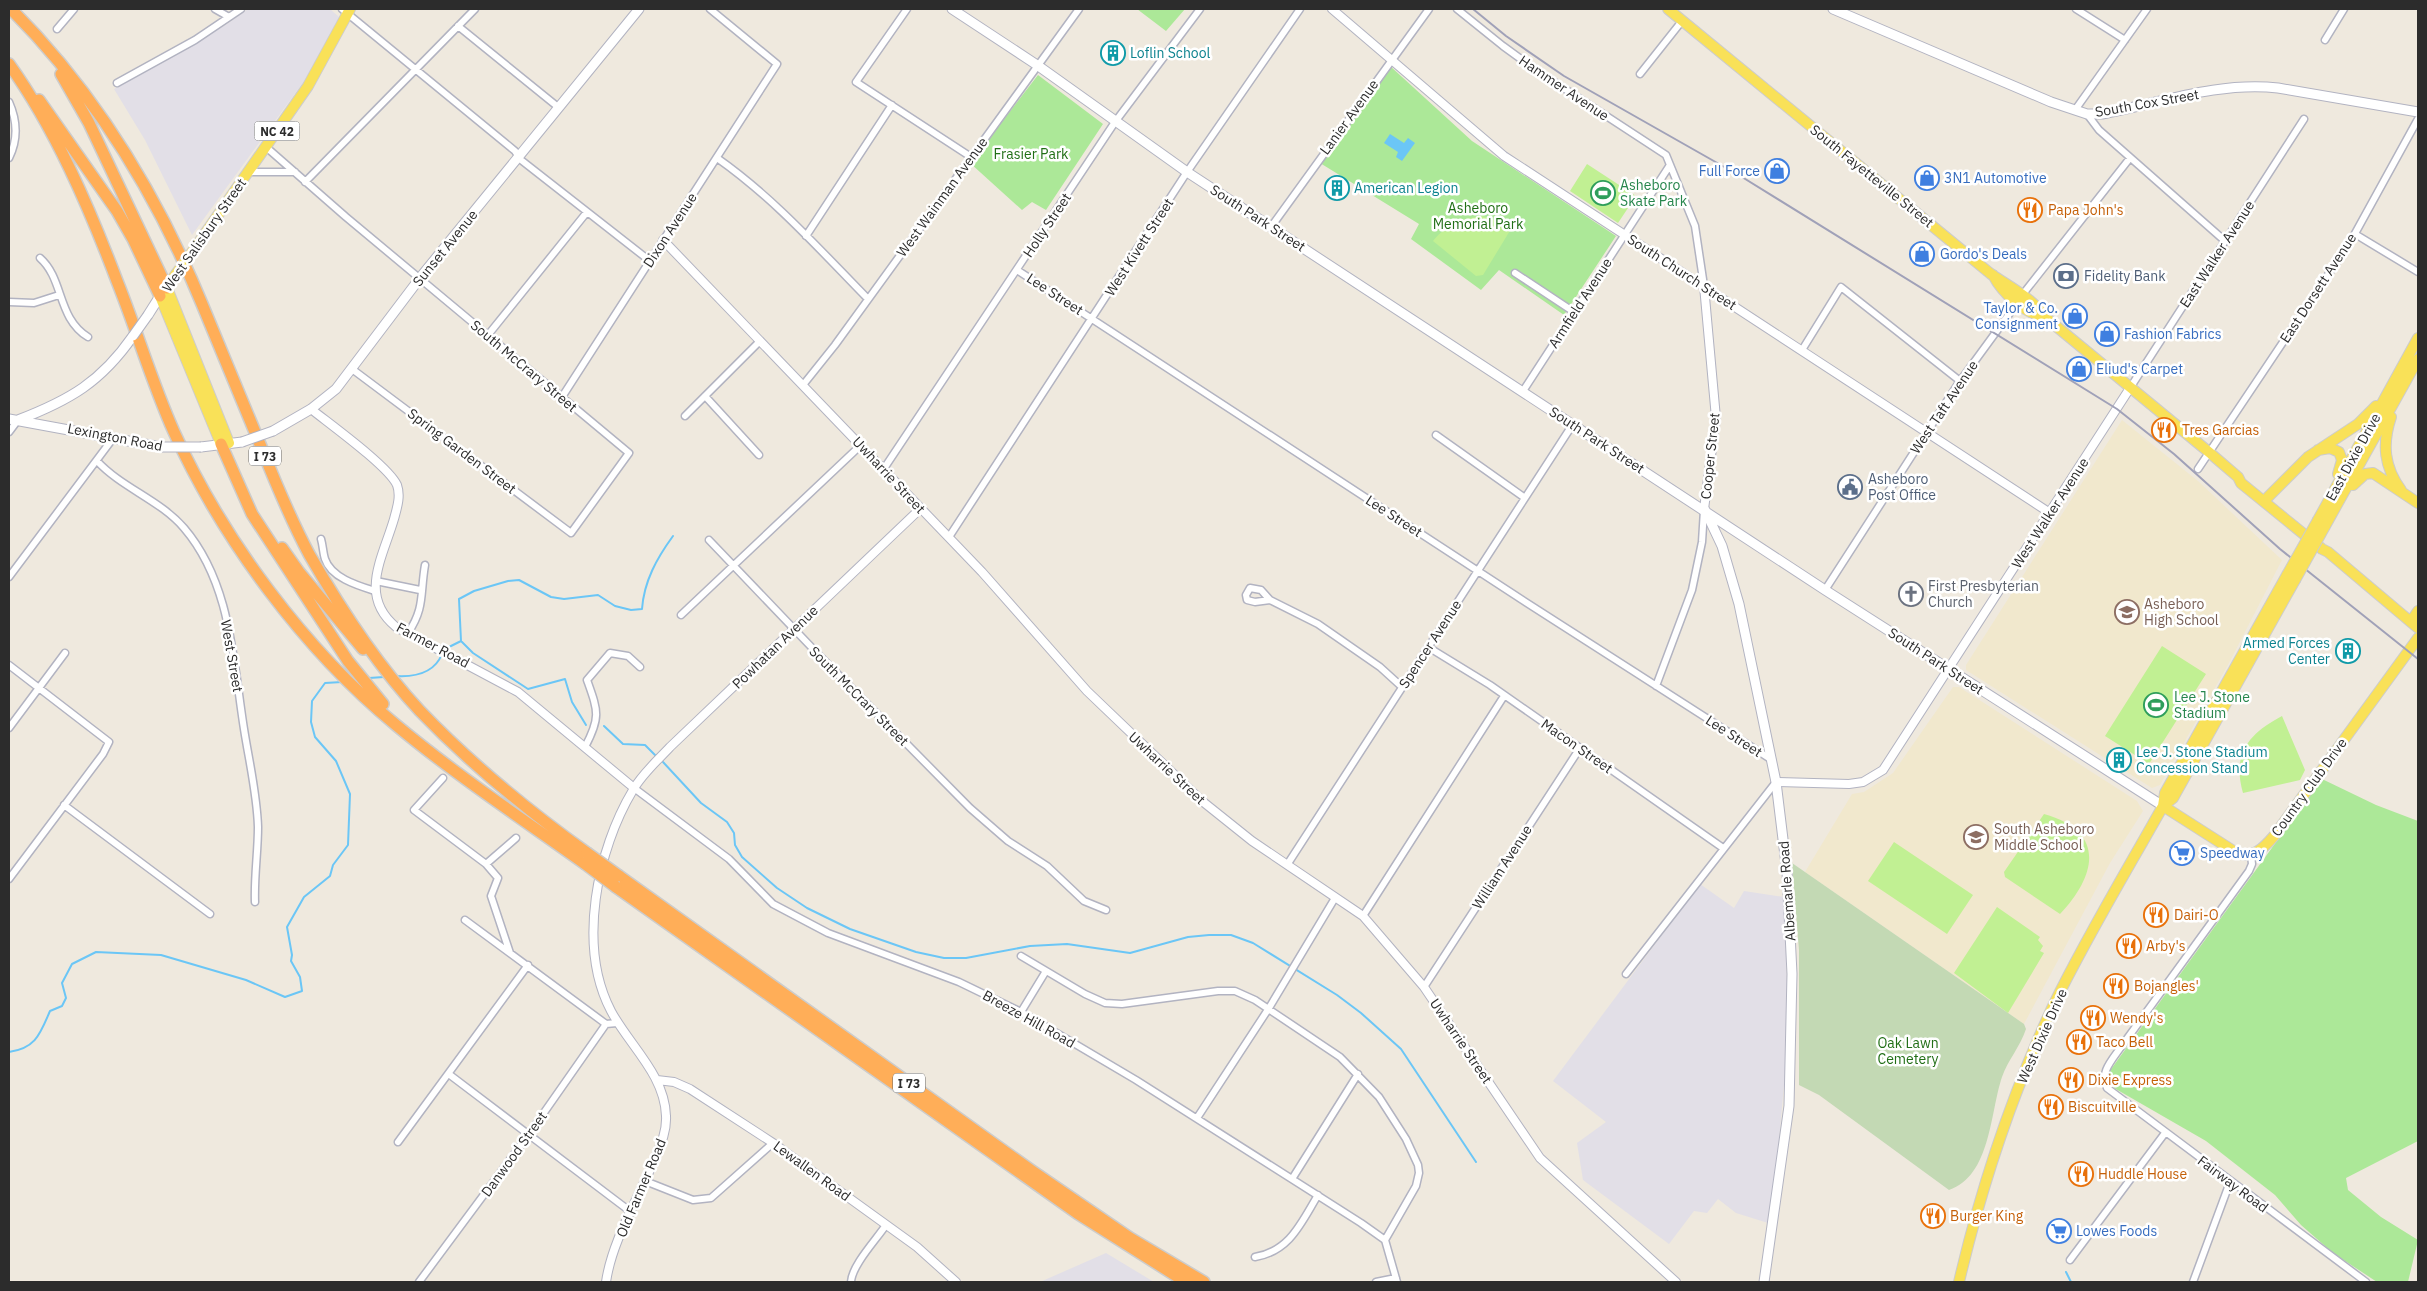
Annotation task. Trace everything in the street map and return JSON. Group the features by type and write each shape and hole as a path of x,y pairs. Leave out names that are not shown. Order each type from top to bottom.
{"highway":[{"path":"12,10 63,77 85,115 164,292"},
{"name":"I 73","path":"12,10 40,38 82,90 107,124 146,188 174,241 201,301 285,504 309,552 342,608 378,658 419,709 494,782 585,858"},
{"path":"9,58 117,211 164,292"},
{"name":"I 73","path":"9,64 53,137 86,204 174,432 190,466 222,521 274,595 313,642 360,692 429,752 585,858 1077,1213 1186,1282"},
{"path":"225,443 249,495 272,534 299,572 359,643 419,709"},
{"path":"225,443 252,514 348,661 371,692 429,752"},
{"name":"I 73","path":"617,881 1048,1182 1130,1238 1204,1282"}],"main road":[{"name":"Sunset Avenue","path":"225,443 242,442 273,431 311,409 336,388 419,278 639,9"},
{"name":"South Park Street","path":"952,9 1038,65 1115,122 1188,172 1825,590 2235,852 2244,856 2251,855"},
{"name":"South Fayetteville Street","path":"1668,9 2020,298 2034,315 2043,314 2130,388"},
{"name":"South Cox Street","path":"1834,9 2088,114 2111,112 2227,88 2255,86 2285,89 2418,112"},
{"name":"West Salisbury Street","path":"13,420 74,395 98,378 124,350 308,86 347,10"},
{"path":"164,292 225,443"},
{"name":"East Dixie Drive","path":"2291,578 2322,523 2334,492 2418,338"},
{"name":"East Dixie Drive","path":"2322,523 2338,503 2418,359"},
{"path":"2130,388 2210,452 2238,477 2241,483 2382,596 2385,601 2418,628"},
{"path":"2400,392 2390,422 2385,456 2391,474 2401,490"},
{"path":"2268,498 2300,465 2317,451 2358,424 2389,393"},
{"name":"Lexington Road","path":"13,420 161,447 201,447 225,443"},
{"path":"2317,451 2334,449 2342,457 2342,464 2334,492"},
{"path":"2338,503 2361,476 2369,472 2376,474 2418,503"},
{"path":"2238,477 2245,478 2326,544 2328,552"},
{"name":"Albemarle Road","path":"1704,510 1722,546 1737,596 1776,782 1787,872 1792,954 1791,1075 1789,1106 1764,1282"},
{"name":"West Dixie Drive","path":"1959,1282 1991,1166 2041,1034 2075,964 2163,806 2165,793 2291,578"},
{"path":"2382,596 2388,596 2417,616"},
{"name":"Country Club Drive","path":"2251,855 2263,848 2274,836 2418,638"}],"street":[{"path":"57,29 74,9"},
{"path":"215,9 229,17"},
{"path":"117,83 195,40 241,9"},
{"path":"306,182 475,9"},
{"name":"Dixon Avenue","path":"562,397 778,64 710,9"},
{"path":"907,9 856,82 971,157"},
{"name":"West Wainman Avenue","path":"804,385 1079,9"},
{"name":"Holly Street","path":"883,470 1115,122 1200,9"},
{"name":"West Kivett Street","path":"949,537 1188,172 1300,9"},
{"name":"South Church Street","path":"1332,9 1504,156 2050,513"},
{"name":"Lanier Avenue","path":"1271,227 1429,9"},
{"name":"Hammer Avenue","path":"1457,9 1536,70 1666,155 1670,165"},
{"path":"2076,9 2125,40"},
{"path":"2075,110 2147,9"},
{"path":"2325,40 2344,9"},
{"path":"347,10 518,156 650,261"},
{"path":"1640,74 1682,21"},
{"path":"458,26 558,107"},
{"path":"9,158 15,146 16,129 10,104"},
{"path":"806,236 892,106"},
{"path":"2088,114 2099,130 2225,241"},
{"name":"East Walker Avenue","path":"2130,388 2304,119"},
{"name":"East Dorsett Avenue","path":"2198,469 2355,234 2418,119"},
{"name":"South McCrary Street","path":"266,147 419,278 629,453"},
{"path":"717,158 760,190 868,299"},
{"name":"West Taft Avenue","path":"1825,590 1960,381 2020,298 2130,158"},
{"name":"Armfield Avenue","path":"1522,391 1670,165"},
{"name":"Cooper Street","path":"1656,686 1692,590 1702,542 1704,510 1716,418 1704,286 1695,226 1670,165"},
{"path":"248,172 295,172"},
{"path":"488,335 587,212"},
{"path":"2355,234 2418,272"},
{"name":"Uwharrie Street","path":"663,240 949,537 1112,717 1226,821 1363,916 1424,986 1540,1158 1676,1282"},
{"path":"40,258 49,268 59,296 73,325 88,337"},
{"name":"Lee Street","path":"1017,270 1478,571 1772,760"},
{"path":"1514,273 1574,312"},
{"path":"1802,350 1840,287 1960,381"},
{"path":"9,302 34,303 59,296"},
{"path":"685,416 760,341"},
{"name":"Spring Garden Street","path":"352,369 571,533 629,453"},
{"name":"West Walker Avenue","path":"1776,782 1849,784 1863,782 1883,770 1893,758 2130,388"},
{"path":"705,396 759,455"},
{"name":"Farmer Road","path":"311,409 386,471 398,488 398,505 376,581 375,591 383,614 396,627 518,692 634,788"},
{"path":"9,432 13,420"},
{"name":"Spencer Avenue","path":"1287,865 1573,424"},
{"path":"1436,436 1525,498"},
{"path":"9,577 114,437"},
{"path":"681,615 861,445"},
{"name":"West Street","path":"97,461 128,486 146,496 183,527 208,561 221,596 230,640 258,824 256,902"},
{"name":"Powhatan Avenue","path":"634,788 670,747 920,509"},
{"path":"321,539 325,562 334,571 346,580 375,591"},
{"name":"South McCrary Street","path":"709,540 970,808 1008,840 1047,866 1084,901 1106,910"},
{"path":"408,633 420,610 420,590 425,565"},
{"path":"376,581 420,590"},
{"path":"1270,600 1318,624 1380,667 1402,687"},
{"name":"Macon Street","path":"1428,647 1504,696 1723,848"},
{"path":"9,728 65,653"},
{"path":"585,747 591,736 598,711 587,680 610,653 628,656 640,667"},
{"path":"9,665 109,742 9,879"},
{"path":"1363,916 1504,696"},
{"name":"William Avenue","path":"1424,986 1580,748"},
{"path":"443,778 414,810 486,864 498,878 491,896 510,953"},
{"path":"1626,974 1776,782"},
{"name":"Breeze Hill Road","path":"634,788 709,842 729,859 773,904 796,918 828,933 959,982 1021,1012 1196,1118 1385,1240"},
{"name":"Old Farmer Road","path":"606,1282 610,1264 663,1138 666,1118 664,1098 657,1080 617,1023 602,988 594,935 597,885 604,854 619,815 634,788"},
{"path":"64,805 210,914"},
{"path":"486,864 516,838"},
{"name":"Fairway Road","path":"2251,855 2252,864 2249,871 2121,1047 2104,1073 2103,1081 2107,1088 2165,1133 2366,1282"},
{"path":"1196,1118 1268,1008 1335,898"},
{"path":"465,920 606,1024 617,1023"},
{"path":"1021,956 1105,1003 1122,1004 1227,991 1244,994 1329,1049 1358,1074 1379,1097 1402,1132 1415,1156 1419,1172 1416,1186 1385,1240 1396,1280 1376,1282"},
{"path":"398,1142 450,1075 528,965"},
{"path":"1021,1012 1046,971"},
{"name":"Danwood Street","path":"419,1282 606,1024"},
{"path":"1292,1179 1358,1074"},
{"path":"450,1075 631,1212"},
{"name":"Lewallen Road","path":"657,1080 674,1082 690,1089 773,1143 886,1225 956,1282"},
{"path":"2070,1260 2165,1133"},
{"path":"645,1181 693,1200 711,1198 773,1143"},
{"path":"2193,1282 2230,1182"},
{"path":"1255,1258 1266,1256 1285,1245 1318,1195"},
{"path":"851,1282 852,1274 857,1264 886,1225"},
{"path":"946,1282 948,1274"}],"shaded area":[{"path":"248,9 330,9 339,17 304,81 192,235 145,140 114,89 227,24"},
{"name":"Asheboro High School","path":"2122,420 2198,481 2282,560 2229,663 2160,785 2152,788 1966,670 1966,665"},
{"name":"South Asheboro Middle School","path":"1953,687 1959,687 2137,801 2143,811 2110,863 2024,1024 1805,872 1852,794 1864,792 1893,773"},
{"path":"1700,884 1734,908 1744,891 1784,897 1787,984 1785,1073 1778,1152 1768,1223 1736,1213 1718,1199 1707,1213 1694,1211 1669,1244 1583,1180 1577,1143 1606,1122 1553,1081"},
{"path":"1106,1253 1154,1282 1040,1282"}],"green space":[{"path":"1137,9 1185,9 1166,31"},
{"name":"Asheboro Memorial Park","path":"1390,66 1472,141 1616,236 1564,315 1499,270 1481,290 1411,239 1419,224 1320,163"},
{"name":"Frasier Park","path":"1038,75 1103,124 1046,210 1032,202 1022,210 970,163"},
{"name":"Asheboro Skate Park","path":"1587,164 1636,196 1618,223 1570,191"},
{"path":"1482,216 1495,220 1511,229 1483,275 1476,276 1433,241 1443,230 1454,223"},
{"name":"Lee J. Stone Stadium","path":"2162,646 2206,674 2149,764 2105,736"},
{"path":"2282,716 2305,770 2300,780 2243,793 2240,767 2246,747 2260,730"},
{"path":"2322,779 2376,805 2418,821 2418,1141 2346,1178 2348,1190 2381,1217 2418,1240 2408,1282 2377,1282 2333,1253 2301,1225 2275,1195 2206,1141 2114,1088 2109,1080 2109,1072"},
{"path":"2044,814 2064,822 2078,831 2086,843 2089,856 2088,870 2082,884 2060,914 2005,877 2004,872"},
{"path":"1894,842 1973,895 1947,934 1868,881"},
{"name":"Oak Lawn Cemetery","path":"1792,863 2024,1024 2026,1029 2002,1077 1987,1141 1981,1157 1963,1183 1949,1190 1819,1095 1799,1085 1799,950"},
{"path":"1997,907 2040,937 2038,940 2043,946 2040,951 2044,953 2008,1013 1954,973"}],"water":[{"path":"1390,134 1404,143 1408,138 1415,143 1402,161 1396,157 1398,152 1384,143"}],"waterway":[{"path":"443,650 461,641 459,599 474,591 508,581 519,580 551,597 564,599 598,595 615,606 631,610 642,609 648,579 673,536"},
{"path":"461,641 473,653 528,689 565,679 572,702 586,725"},
{"path":"396,676 410,676 423,673 434,666 442,654"},
{"path":"369,678 384,677"},
{"path":"9,1052 25,1047 36,1039 50,1011 62,1006 66,998 62,983 72,964 96,952 161,955 246,980 285,997 302,991 300,977 291,961 292,955 287,927 304,897 330,876 333,865 348,845 350,794 336,761 315,737 311,722 312,701 325,683 342,682"},
{"path":"604,726 623,744 645,745 655,755"},
{"path":"663,762 701,803 727,822 734,833 735,845 742,857 777,888 807,908 850,929 916,952 944,958 966,958 1030,946 1067,944 1130,953 1188,937 1209,935 1231,935 1253,943 1337,995 1361,1013 1401,1049 1476,1162"},
{"path":"2066,1272 2071,1282"}],"railway":[{"path":"1473,9 1506,36 1564,76 1742,177 2117,409 2174,454 2280,549 2418,659"}],"place":[{"name":"Loflin School","path":"1113,53"},
{"name":"Full Force","path":"1777,171"},
{"name":"3N1 Automotive","path":"1927,178"},
{"name":"American Legion","path":"1337,188"},
{"name":"Asheboro Skate Park","path":"1603,193"},
{"name":"Papa John's","path":"2030,210"},
{"name":"Gordo's Deals","path":"1922,254"},
{"name":"Fidelity Bank","path":"2066,276"},
{"name":"Taylor & Co. Consignment","path":"2075,316"},
{"name":"Fashion Fabrics","path":"2107,334"},
{"name":"Eliud's Carpet","path":"2079,369"},
{"name":"Tres Garcias","path":"2164,430"},
{"name":"Asheboro Post Office","path":"1850,487"},
{"name":"First Presbyterian Church","path":"1911,594"},
{"name":"Asheboro High School","path":"2127,612"},
{"name":"Armed Forces Center","path":"2348,651"},
{"name":"Lee J. Stone Stadium","path":"2156,705"},
{"name":"Lee J. Stone Stadium Concession Stand","path":"2119,760"},
{"name":"South Asheboro Middle School","path":"1976,837"},
{"name":"Speedway","path":"2182,853"},
{"name":"Dairi-O","path":"2156,915"},
{"name":"Arby's","path":"2129,946"},
{"name":"Bojangles'","path":"2116,986"},
{"name":"Wendy's","path":"2093,1018"},
{"name":"Taco Bell","path":"2079,1042"},
{"name":"Dixie Express","path":"2071,1080"},
{"name":"Biscuitville","path":"2051,1107"},
{"name":"Huddle House","path":"2081,1174"},
{"name":"Burger King","path":"1933,1216"},
{"name":"Lowes Foods","path":"2059,1231"}]}
